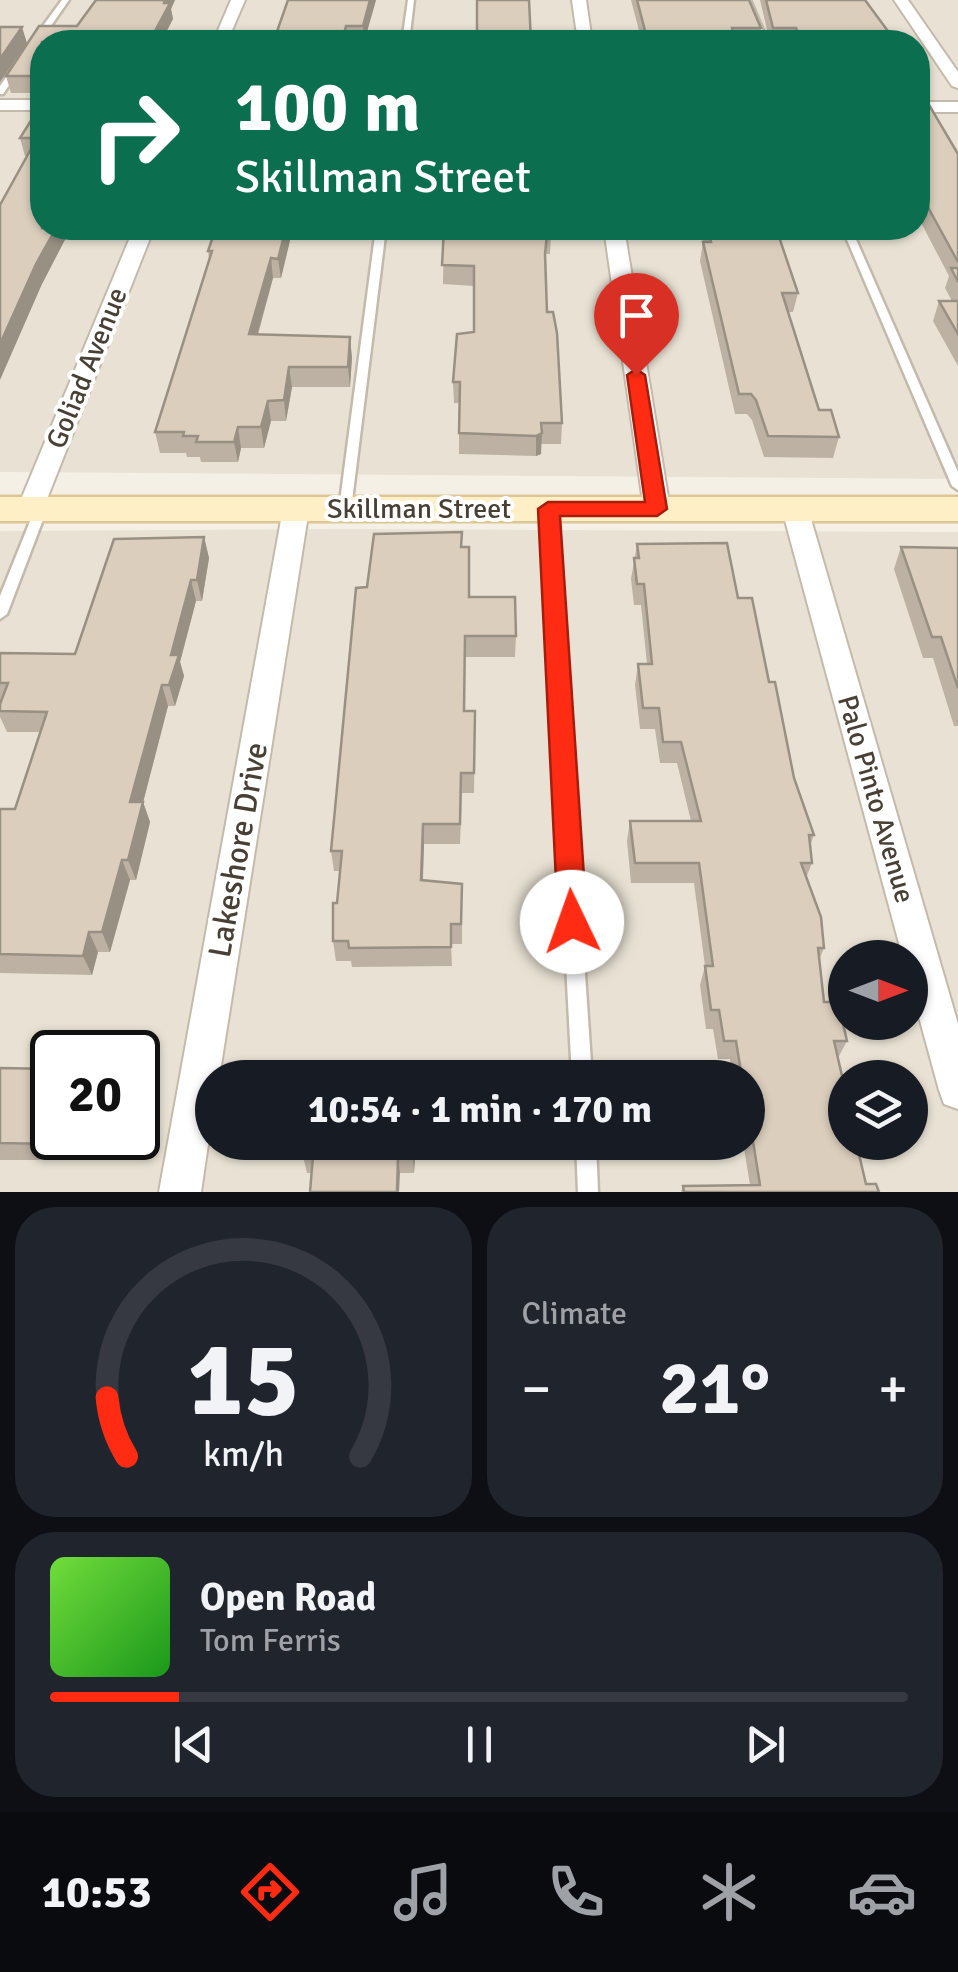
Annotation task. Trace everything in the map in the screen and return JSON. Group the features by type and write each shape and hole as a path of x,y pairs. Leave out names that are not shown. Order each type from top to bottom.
{"main road":[{"name":"Skillman Street","path":"24,509 958,509"}],"street":[{"path":"225,30 238,0"},
{"path":"579,0 583,30"},
{"path":"902,0 922,30"},
{"path":"930,42 958,83"},
{"path":"0,105 30,106"},
{"path":"930,107 958,107"},
{"name":"Goliad Avenue","path":"24,509 139,240"},
{"path":"616,240 657,509"},
{"name":"Lakeshore Drive","path":"180,1192 296,509"},
{"name":"Palo Pinto Avenue","path":"795,509 958,1090"}],"lane":[{"path":"44,30 66,0"},
{"path":"407,30 411,0"},
{"path":"747,0 760,30"},
{"path":"0,92 22,61"},
{"path":"345,509 379,240"},
{"path":"851,240 958,486"},
{"path":"0,614 24,509"},
{"path":"548,509 581,1060"},
{"path":"587,1160 588,1192"}],"shaded area":[{"path":"0,0 958,0 958,479 0,472"},
{"path":"0,531 958,532 958,1192 0,1192"}],"building":[{"path":"96,0 170,3 155,30 36,30 39,26 77,26"},
{"path":"288,0 370,0 363,26 346,26 345,30 278,30"},
{"path":"477,0 529,0 530,30 477,30"},
{"path":"637,0 749,0 761,28 732,30 645,30"},
{"path":"766,0 865,0 887,30 797,30 773,28"},
{"path":"0,27 22,27 0,59"},
{"path":"30,40 30,76 6,76"},
{"path":"930,106 958,154 958,262 930,211"},
{"path":"30,122 30,138 20,138"},
{"path":"30,151 30,240 49,240 0,344 0,205"},
{"path":"212,240 283,240 278,259 271,258 249,334 350,337 348,367 289,367 284,400 268,401 261,427 238,427 234,442 196,442 198,436 183,436 184,432 155,432 212,251 208,251"},
{"path":"443,240 546,240 547,312 553,312 557,333 562,423 541,423 542,433 536,436 459,433 460,382 453,382 457,334 474,332 474,266 442,265"},
{"path":"780,240 798,293 782,293 819,410 831,410 839,437 768,436 756,400 751,394 739,394 703,242"},
{"path":"939,301 958,301 958,334"},
{"path":"462,532 461,547 469,547 469,597 515,597 516,636 465,636 464,711 475,711 474,773 461,773 460,824 423,824 421,880 462,884 461,924 451,924 451,947 349,948 348,941 333,941 333,903 337,903 342,851 331,851 356,588 367,587 374,534"},
{"path":"204,537 197,580 191,580 171,655 179,655 169,685 162,685 130,802 143,802 128,860 122,860 102,932 89,932 83,956 0,954 0,809 15,809 47,712 0,711 8,683 0,683 0,653 75,654 114,539"},
{"path":"727,543 738,598 752,598 769,682 775,682 794,778 814,835 809,835 812,863 801,863 821,917 824,948 818,948 824,1002 828,1002 828,1040 847,1041 834,1041 838,1060 828,1060 828,1160 860,1160 866,1184 876,1184 879,1192 684,1192 683,1186 760,1185 756,1160 765,1160 765,1060 739,1060 736,1041 724,1041 719,1010 711,1010 705,966 713,966 699,863 635,863 630,821 701,821 681,742 663,742 659,708 643,708 638,664 652,664 644,584 637,584 637,544"},
{"path":"901,547 958,548 958,688 941,637 932,637"},
{"path":"0,1068 30,1069 30,1144 0,1143"},
{"path":"313,1160 398,1160 397,1192 310,1192"}],"route":[{"path":"572,922 548,509 657,509 636,375"}]}
